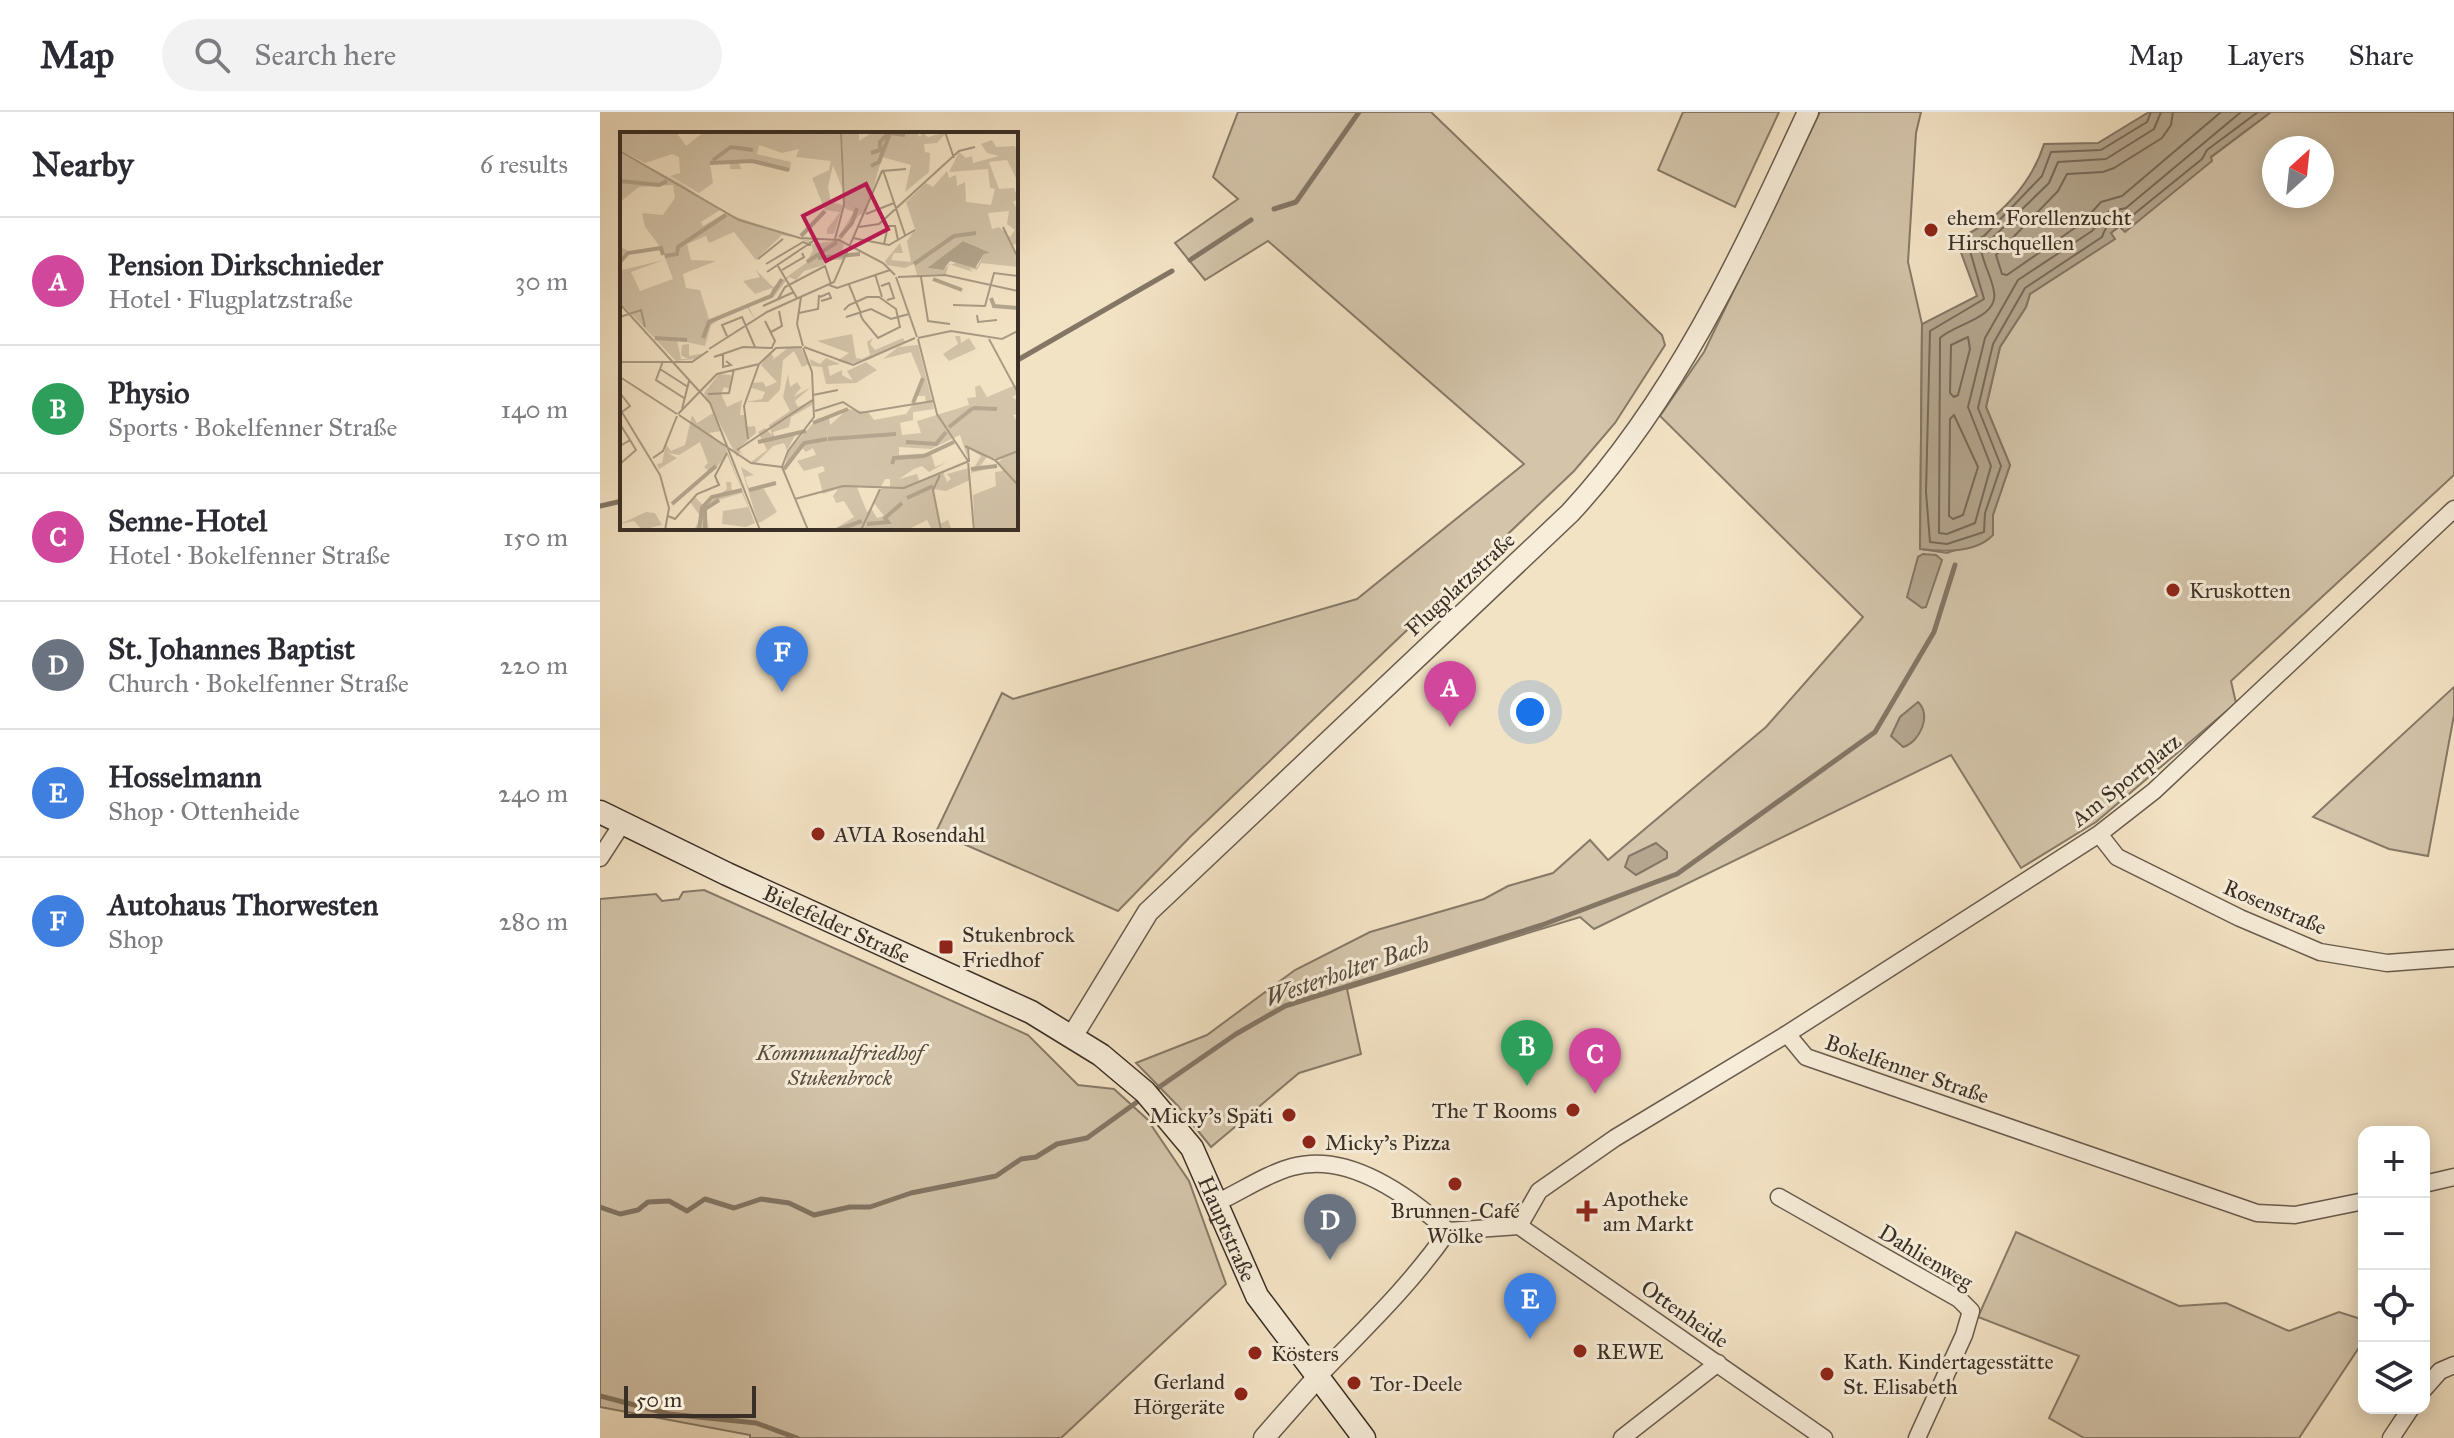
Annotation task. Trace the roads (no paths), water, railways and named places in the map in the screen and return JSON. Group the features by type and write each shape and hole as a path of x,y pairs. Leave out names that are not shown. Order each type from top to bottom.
{"main road":[{"name":"Bielefelder Straße","path":"600,812 1004,999 1073,1035"},
{"name":"Hauptstraße","path":"1073,1035 1127,1075 1162,1110 1192,1148 1257,1296 1364,1438"}],"street":[{"name":"Flugplatzstraße","path":"1073,1035 1124,946 1153,905 1570,513 1623,451 1692,349 1808,112"},
{"name":"Am Sportplatz","path":"1787,1034 2099,834 2154,791 2454,509"},
{"path":"600,858 622,824"},
{"name":"Rosenstraße","path":"2099,834 2117,857 2240,918 2320,952 2387,963 2454,958"},
{"path":"1218,1202 1292,1167 1322,1164 1356,1171 1385,1185 1448,1231 1482,1226 1519,1226 1539,1191 1645,1120 1787,1034"},
{"name":"Bokelfenner Straße","path":"1787,1034 1806,1057 2257,1213 2295,1215 2358,1202"},
{"path":"2430,1183 2454,1177"},
{"name":"Dahlienweg","path":"1779,1197 1959,1299 1971,1311 1964,1335 1917,1438"},
{"name":"Ottenheide","path":"1519,1226 1824,1438"},
{"path":"1264,1438 1317,1378 1405,1289 1448,1231"},
{"path":"1622,1438 1718,1363"},
{"path":"2430,1382 2440,1371 2454,1365"},
{"path":"2391,1438 2407,1414"}],"water":[{"path":"2149,112 2271,112 2211,157 2212,161 2125,232 2119,226 2111,233 2115,239 2030,294 2026,307 2000,347 1986,407 2010,465 1993,515 1993,535 1968,548 1949,551 1920,549 1922,324 1977,296 1956,239 1998,213 2031,173 2044,144 2098,143"},
{"path":"1923,554 1936,555 1942,560 1926,607 1922,608 1907,597 1918,557"},
{"path":"1918,702 1924,714 1922,728 1914,740 1903,747 1891,736 1900,717"},
{"path":"1656,843 1667,852 1667,858 1636,875 1625,867 1629,856"}],"waterway":[{"path":"1274,209 1296,202 1359,112"},
{"path":"1190,260 1251,220"},
{"path":"1018,360 1172,271"},
{"path":"600,506 620,501"},
{"name":"Westerholter Bach","path":"1152,1092 1236,1034 1285,1006 1542,925 1677,874 1875,732 1934,632 1955,565"},
{"name":"Westerholter Bach","path":"600,1207 620,1214 638,1210 648,1202 669,1201 687,1211 705,1199 734,1208 761,1199 789,1203 814,1215 850,1207 870,1207 911,1193 996,1176 1021,1159 1036,1157 1057,1144 1087,1138 1144,1097"},
{"path":"600,1396 669,1414 756,1423 797,1438"}],"place":[{"name":"ehem. Forellenzucht Hirschquellen","path":"1931,230"},
{"name":"Kruskotten","path":"2173,590"},
{"name":"Autohaus Thorwesten","path":"782,692"},
{"name":"Pension Dirkschnieder","path":"1450,727"},
{"name":"AVIA Rosendahl","path":"818,834"},
{"name":"Stukenbrock Friedhof","path":"946,947"},
{"name":"Physio","path":"1527,1086"},
{"name":"Senne-Hotel","path":"1595,1094"},
{"name":"The T Rooms","path":"1573,1110"},
{"name":"Micky's Späti","path":"1289,1115"},
{"name":"Micky's Pizza","path":"1309,1142"},
{"name":"Brunnen-Café Wölke","path":"1455,1184"},
{"name":"Apotheke am Markt","path":"1587,1211"},
{"name":"St. Johannes Baptist","path":"1330,1260"},
{"name":"Hosselmann","path":"1530,1339"},
{"name":"REWE","path":"1580,1351"},
{"name":"Kösters","path":"1255,1353"},
{"name":"Kath. Kindertagesstätte St. Elisabeth","path":"1827,1374"},
{"name":"Tor-Deele","path":"1354,1383"},
{"name":"Gerland Hörgeräte","path":"1241,1394"}],"park label":[{"name":"Kommunalfriedhof Stukenbrock","path":"840,1064"}]}
